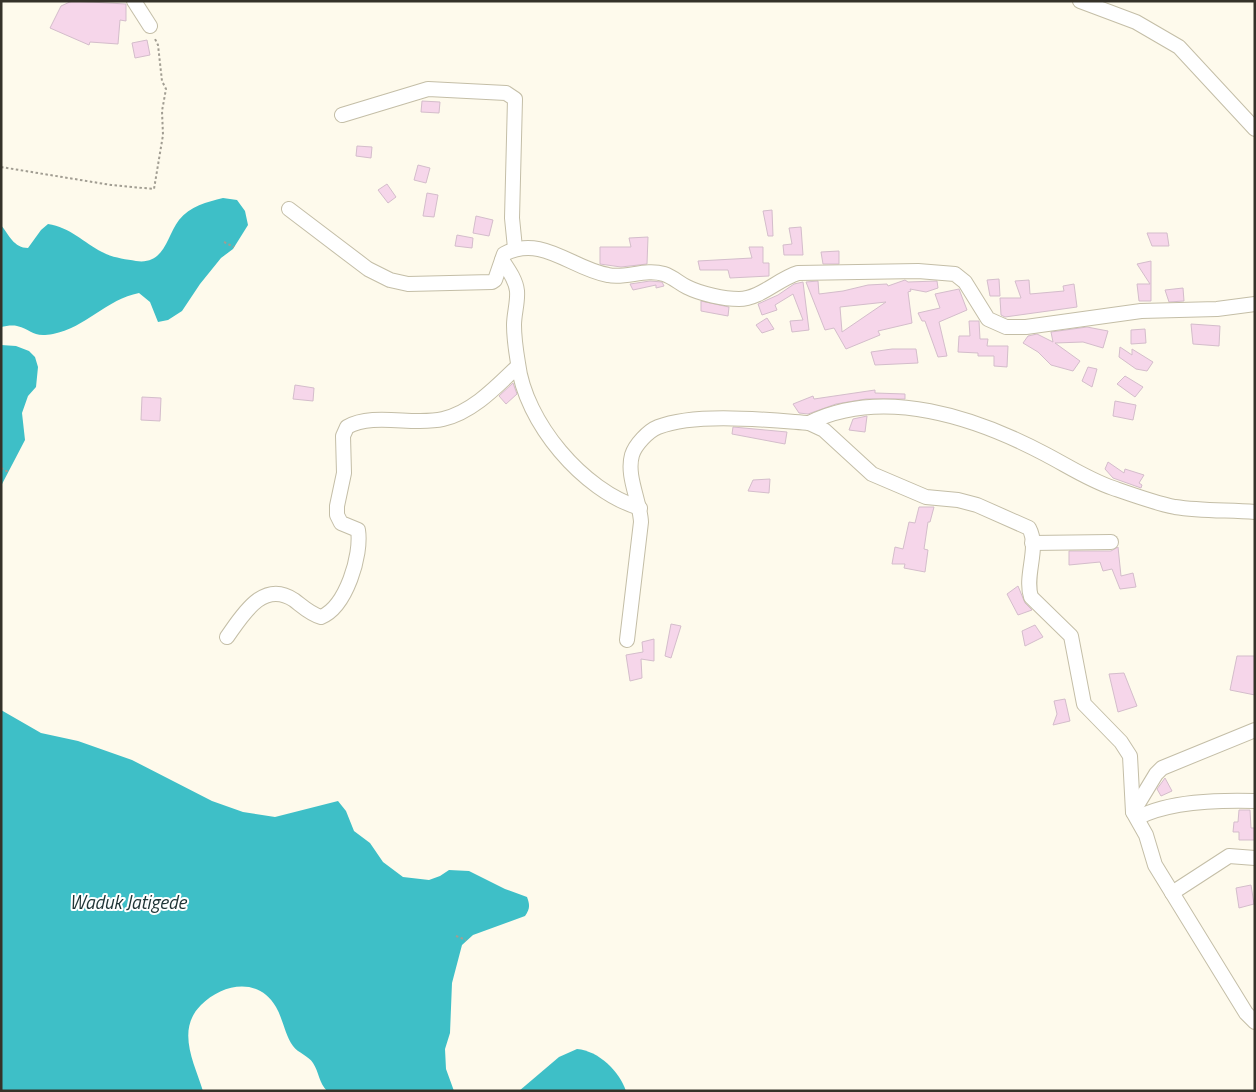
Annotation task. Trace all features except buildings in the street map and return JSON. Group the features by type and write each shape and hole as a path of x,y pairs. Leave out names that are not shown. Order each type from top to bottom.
{"street":[{"path":"134,1 150,26"},
{"path":"1080,1 1136,22 1178,47 1255,129"},
{"path":"342,115 428,89 506,93 512,95 515,100 512,218 515,248"},
{"path":"289,209 368,269 400,282 492,282 495,280 504,254 515,248 544,250 560,255 589,270 611,276 656,272 672,277 690,288 740,299 755,295 785,277 798,273 918,271 955,274 965,282 988,319 1006,327 1026,327 1141,311 1217,309 1255,304"},
{"path":"502,260 517,290 514,325 518,366 528,404 536,419 560,449 599,489 615,499 640,508"},
{"path":"227,637 257,599 272,594 286,596 321,617 332,608 344,591 354,571 359,545 358,530 341,523 337,515 344,473 343,436 347,427 361,421 442,419 456,415 496,387 518,366"},
{"path":"627,640 638,555 640,508 632,476 632,454 638,444 655,428 700,419 809,423 840,412 876,408 939,412 983,426 1009,437 1112,488 1173,506 1255,512"},
{"path":"809,423 824,430 872,474 926,497 958,500 977,505 1028,528 1032,543 1028,588 1031,597 1071,636 1084,704 1126,748 1132,764 1135,815 1146,835 1154,865 1246,1013 1255,1022"},
{"path":"1032,543 1111,542"},
{"path":"1135,815 1156,774 1162,768 1255,730"},
{"path":"1135,815 1164,808 1231,801 1255,801"},
{"path":"1172,893 1228,856 1255,858"}],"path":[{"path":"1,167 111,185 154,189 163,135 162,111 166,89 162,81 158,45 150,26"},
{"path":"224,242 234,247"},
{"path":"1,468 8,472"},
{"path":"456,936 466,940"}],"water":[{"path":"223,198 237,200 245,211 248,225 233,249 221,258 200,284 182,311 168,320 158,322 150,302 139,293 117,301 65,331 53,334 41,335 15,326 1,327 1,225 15,243 23,247 28,248 41,230 48,224 63,228 110,256 146,261 153,259 164,248 183,215 205,203"},
{"path":"1,345 16,346 29,351 35,357 38,367 36,387 28,396 22,413 25,440 1,486"},
{"name":"Waduk Jatigede","path":"1,710 41,733 78,741 132,760 212,801 243,812 275,817 338,801 346,811 354,831 370,843 383,862 403,877 429,880 449,870 469,871 505,889 527,897 529,907 525,916 473,935 462,945 452,983 450,1033 445,1049 446,1069 454,1091 327,1091 322,1085 315,1066 290,1042 276,1007 269,997 251,987 240,986 220,992 201,1005 190,1025 189,1046 203,1091 1,1091"},
{"path":"577,1049 593,1054 607,1063 618,1076 626,1091 519,1091 559,1057"}]}
